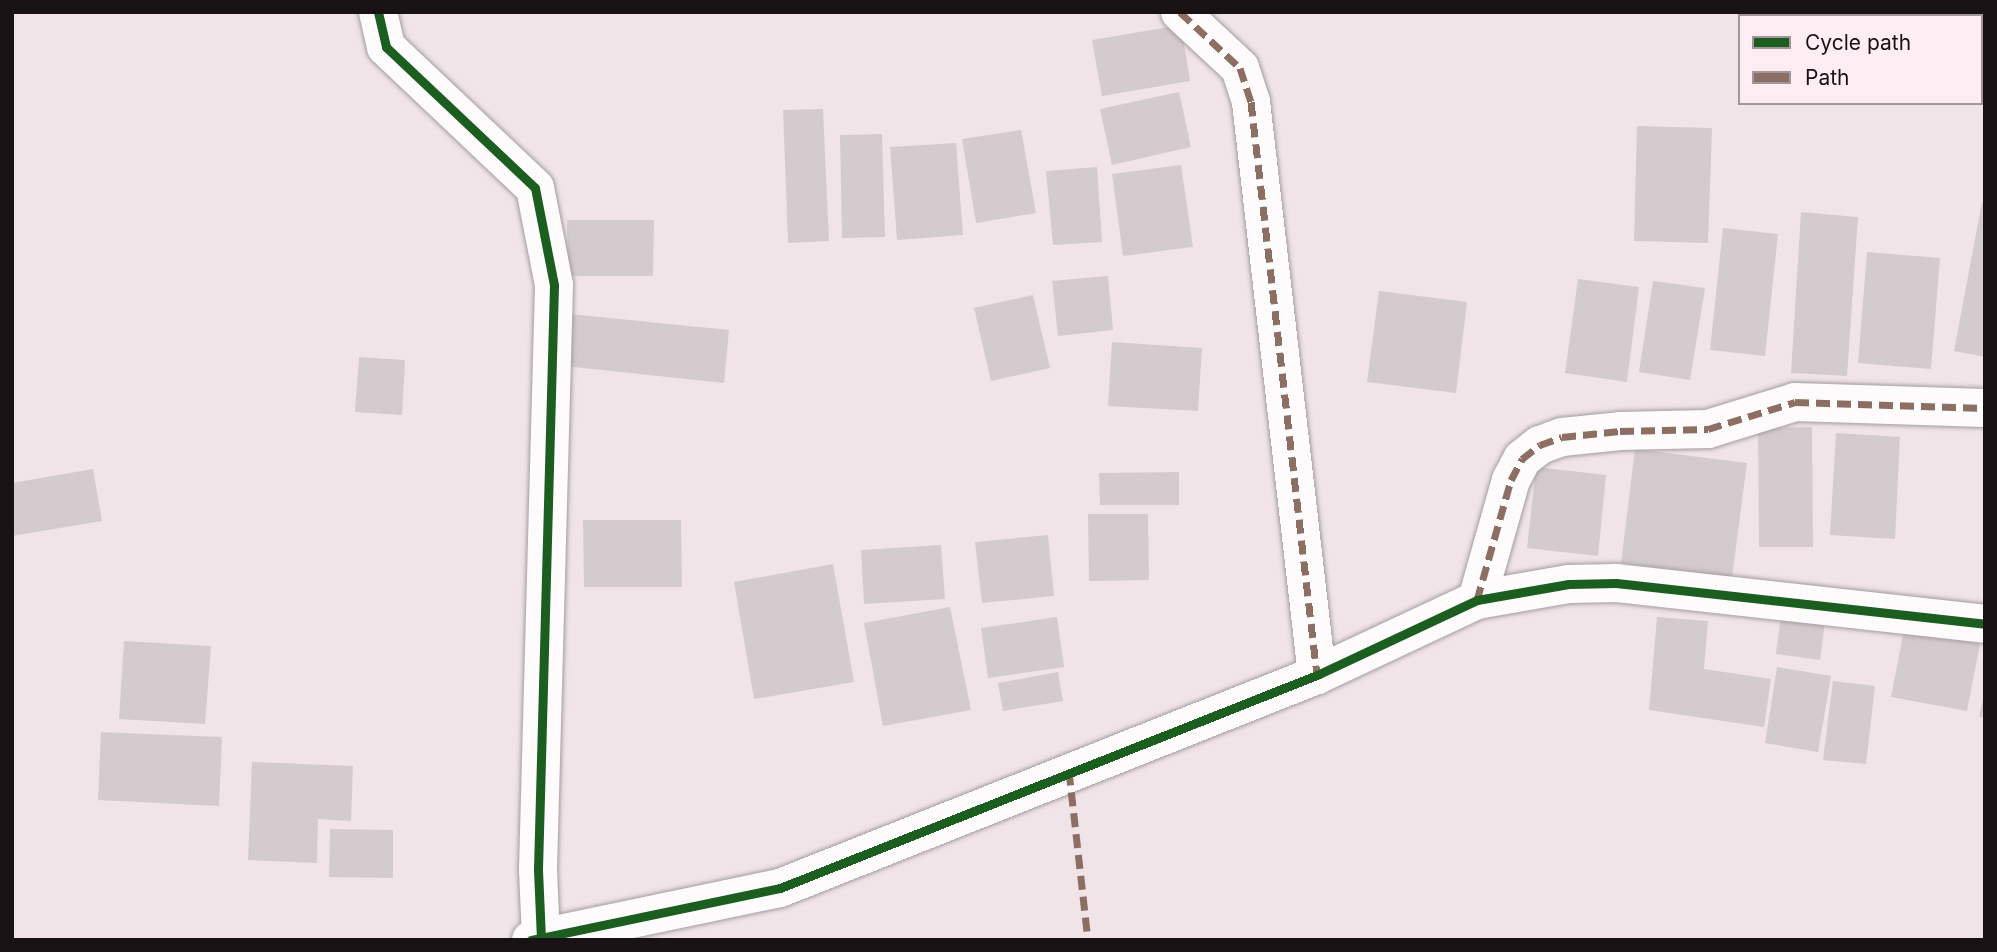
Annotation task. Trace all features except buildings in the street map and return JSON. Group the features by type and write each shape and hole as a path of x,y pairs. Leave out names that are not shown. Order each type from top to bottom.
{"street":[{"path":"378,12 386,47 535,188 554,285 536,939 780,888 1317,676 1477,600 1569,584 1616,583 1985,624"},
{"path":"1180,12 1240,68 1251,102 1317,676"},
{"path":"1477,600 1511,480 1522,459 1540,445 1562,437 1620,431 1708,429 1795,402 1985,408"}],"marked path":[{"path":"1180,12 1240,68 1251,102 1317,675"},
{"path":"1477,600 1511,480 1522,459 1540,445 1562,437 1620,431 1708,429 1795,402 1985,408"},
{"path":"1069,771 1088,940"}],"cycle path":[{"path":"378,12 386,47 535,188 554,285 538,870 541,938"},
{"path":"531,940 780,888 1317,675 1477,600 1569,584 1616,583 1985,624"}]}
